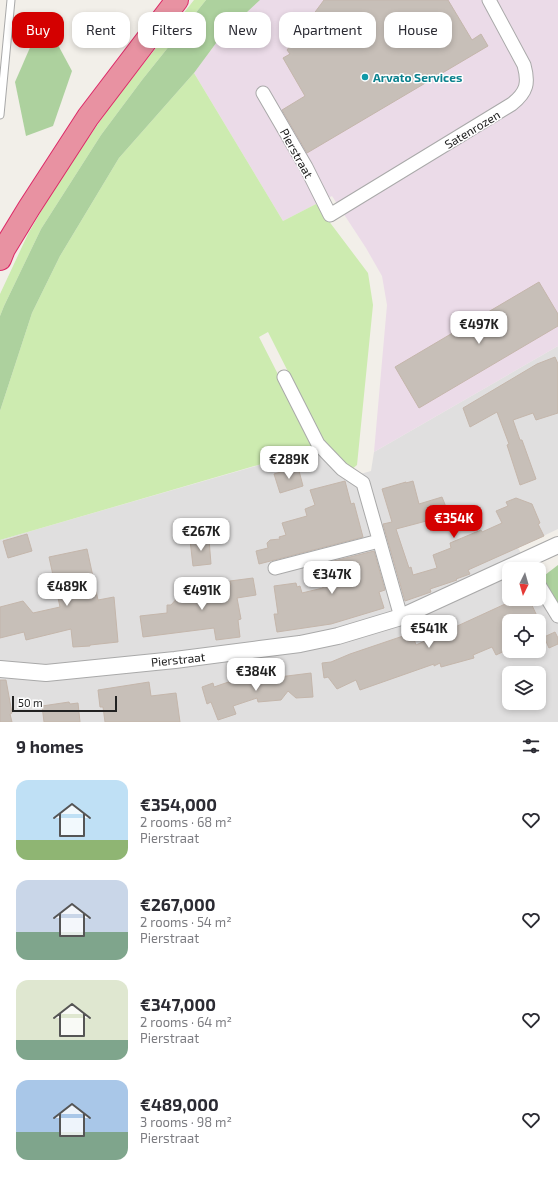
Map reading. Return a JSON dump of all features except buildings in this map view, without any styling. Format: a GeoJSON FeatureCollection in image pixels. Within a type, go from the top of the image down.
{"type":"FeatureCollection","features":[{"type":"Feature","properties":{"kind":"highway"},"geometry":{"type":"LineString","coordinates":[[0,258],[29,208],[88,117],[176,0]]}},
{"type":"Feature","properties":{"kind":"street","name":"Satenrozen"},"geometry":{"type":"LineString","coordinates":[[330,215],[512,104],[524,93],[526,73],[524,65],[489,0]]}},
{"type":"Feature","properties":{"kind":"street","name":"Pierstraat"},"geometry":{"type":"LineString","coordinates":[[263,93],[306,167],[330,215]]}},
{"type":"Feature","properties":{"kind":"street"},"geometry":{"type":"LineString","coordinates":[[284,377],[318,444],[342,469],[363,483],[401,617]]}},
{"type":"Feature","properties":{"kind":"street"},"geometry":{"type":"LineString","coordinates":[[275,568],[379,541]]}},
{"type":"Feature","properties":{"kind":"street","name":"Pierstraat"},"geometry":{"type":"LineString","coordinates":[[532,562],[558,545]]}},
{"type":"Feature","properties":{"kind":"street","name":"Pierstraat"},"geometry":{"type":"LineString","coordinates":[[0,669],[46,673],[175,660],[300,644],[338,636],[401,617],[502,575]]}},
{"type":"Feature","properties":{"kind":"street"},"geometry":{"type":"LineString","coordinates":[[546,596],[558,616]]}},
{"type":"Feature","properties":{"kind":"lane"},"geometry":{"type":"LineString","coordinates":[[0,115],[11,0]]}},
{"type":"Feature","properties":{"kind":"shaded area"},"geometry":{"type":"Polygon","coordinates":[[[260,0],[558,0],[558,346],[374,452],[387,305],[382,276],[366,248],[332,196],[283,221],[194,73],[214,46],[214,48],[271,48],[271,12],[247,12],[260,0]]]}},
{"type":"Feature","properties":{"kind":"shaded area"},"geometry":{"type":"Polygon","coordinates":[[[558,346],[558,529],[518,548],[526,562],[502,562],[502,606],[546,606],[546,596],[558,616],[558,722],[0,722],[0,540],[266,463],[267,468],[315,447],[346,478],[371,471],[374,452],[558,346]]]}},
{"type":"Feature","properties":{"kind":"green space"},"geometry":{"type":"Polygon","coordinates":[[[194,0],[206,0],[196,12],[184,12],[194,0]]]}},
{"type":"Feature","properties":{"kind":"green space"},"geometry":{"type":"Polygon","coordinates":[[[206,0],[260,0],[247,12],[214,12],[214,46],[194,73],[119,158],[60,256],[32,313],[0,411],[0,316],[41,229],[101,135],[168,48],[206,48],[206,12],[196,12],[206,0]]]}},
{"type":"Feature","properties":{"kind":"green space"},"geometry":{"type":"Polygon","coordinates":[[[30,48],[60,48],[72,71],[53,126],[26,136],[15,82],[30,48]]]}},
{"type":"Feature","properties":{"kind":"green space"},"geometry":{"type":"Polygon","coordinates":[[[156,48],[168,48],[101,135],[41,229],[0,316],[0,294],[28,234],[58,182],[114,101],[156,48]]]}},
{"type":"Feature","properties":{"kind":"green space"},"geometry":{"type":"Polygon","coordinates":[[[194,73],[283,221],[316,204],[368,273],[373,305],[357,465],[351,470],[326,447],[268,332],[259,337],[315,447],[266,468],[265,463],[0,540],[0,411],[32,313],[60,256],[119,158],[194,73]]]}},
{"type":"Feature","properties":{"kind":"green space"},"geometry":{"type":"Polygon","coordinates":[[[558,565],[558,605],[546,586],[546,574],[558,565]]]}},
{"type":"Feature","properties":{"kind":"place","name":"Arvato Services"},"geometry":{"type":"Point","coordinates":[365,77]}}]}
